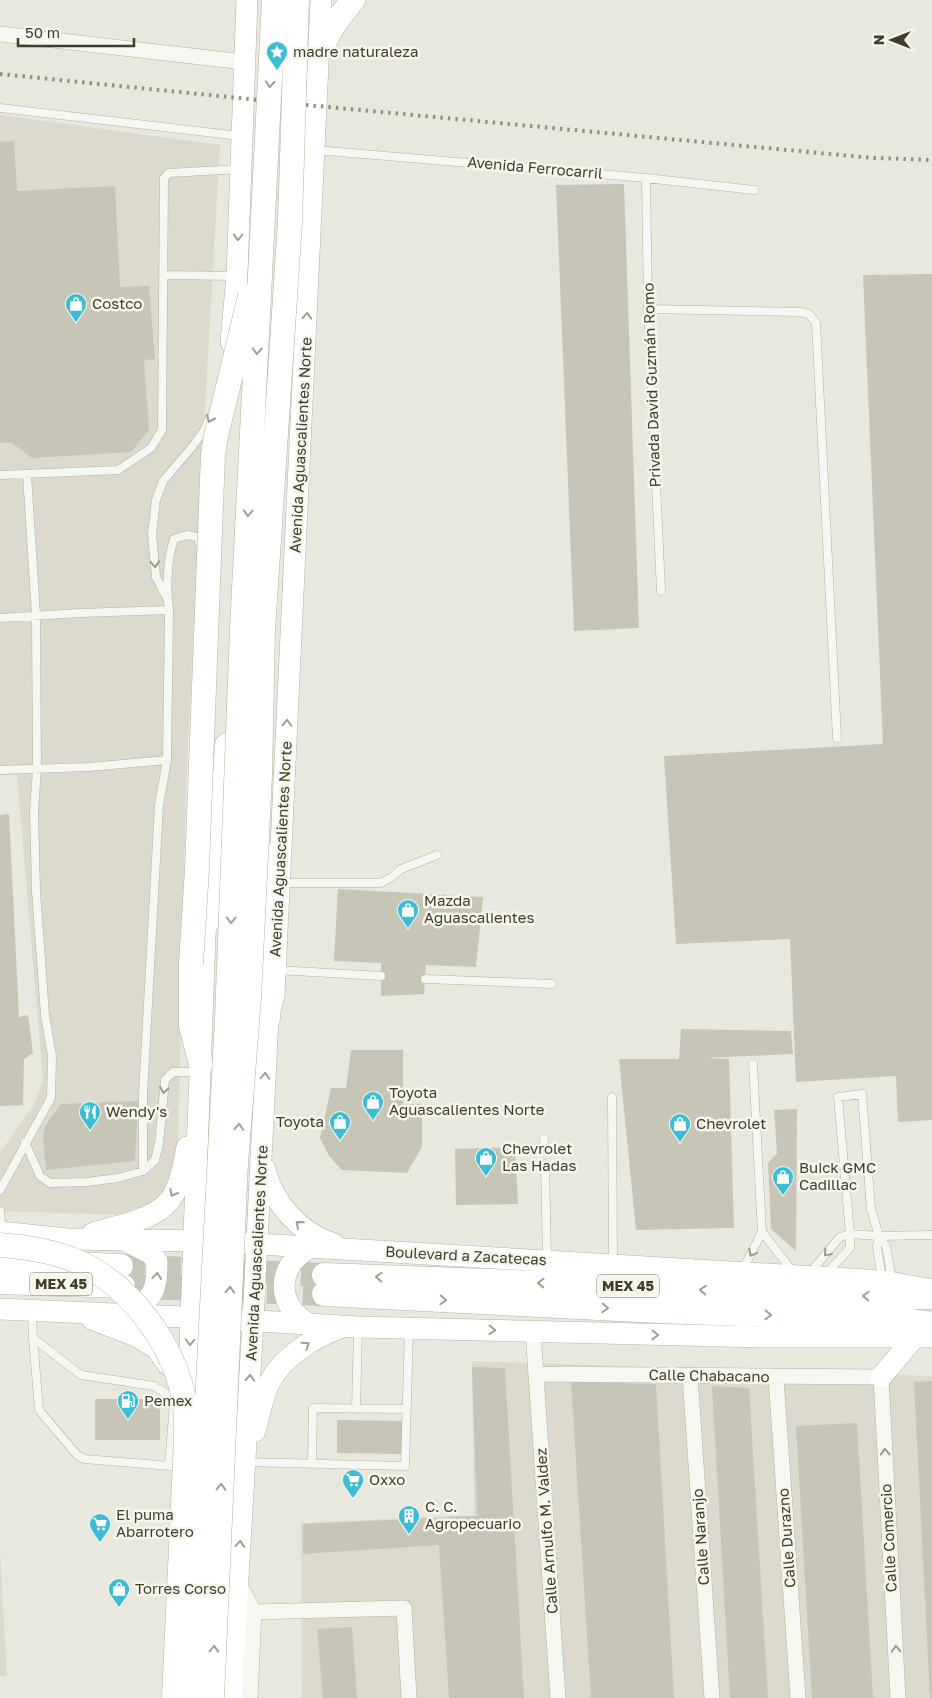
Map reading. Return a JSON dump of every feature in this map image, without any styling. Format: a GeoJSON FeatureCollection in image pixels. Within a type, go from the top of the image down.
{"type":"FeatureCollection","features":[{"type":"Feature","properties":{"kind":"main road"},"geometry":{"type":"LineString","coordinates":[[175,1698],[183,1523],[177,1467],[188,1410],[211,795],[218,514],[237,276],[247,0]]}},
{"type":"Feature","properties":{"kind":"main road","name":"Avenida Aguascalientes Norte"},"geometry":{"type":"LineString","coordinates":[[212,1698],[236,1163],[249,998],[260,774],[252,630],[262,251],[274,0]]}},
{"type":"Feature","properties":{"kind":"main road","name":"Avenida Aguascalientes Norte"},"geometry":{"type":"LineString","coordinates":[[194,1698],[227,1018],[252,630],[290,222],[297,0]]}},
{"type":"Feature","properties":{"kind":"main road","name":"Avenida Aguascalientes Norte"},"geometry":{"type":"LineString","coordinates":[[231,1698],[268,1018],[274,995],[322,0]]}},
{"type":"Feature","properties":{"kind":"main road"},"geometry":{"type":"LineString","coordinates":[[319,52],[335,22],[353,0]]}},
{"type":"Feature","properties":{"kind":"main road"},"geometry":{"type":"LineString","coordinates":[[240,199],[249,184],[260,178],[276,178],[295,188],[305,202],[312,229]]}},
{"type":"Feature","properties":{"kind":"main road"},"geometry":{"type":"LineString","coordinates":[[200,1068],[191,1026],[191,964],[198,850],[213,454],[240,334],[262,251]]}},
{"type":"Feature","properties":{"kind":"main road"},"geometry":{"type":"LineString","coordinates":[[205,926],[216,903],[230,684],[252,630]]}},
{"type":"Feature","properties":{"kind":"main road"},"geometry":{"type":"LineString","coordinates":[[252,630],[273,663],[263,993],[268,1018]]}},
{"type":"Feature","properties":{"kind":"main road"},"geometry":{"type":"LineString","coordinates":[[67,1239],[156,1213],[174,1194],[177,1188],[182,1174],[190,1128],[198,1114]]}},
{"type":"Feature","properties":{"kind":"main road"},"geometry":{"type":"LineString","coordinates":[[262,1150],[266,1173],[277,1199],[295,1221],[318,1238],[344,1248],[358,1250]]}},
{"type":"Feature","properties":{"kind":"main road"},"geometry":{"type":"LineString","coordinates":[[196,1180],[196,1187],[202,1201],[213,1211],[228,1214],[248,1208],[257,1196],[260,1182]]}},
{"type":"Feature","properties":{"kind":"main road"},"geometry":{"type":"LineString","coordinates":[[1,1236],[78,1262],[119,1288],[154,1330],[168,1352],[177,1375],[185,1406],[186,1440],[175,1698]]}},
{"type":"Feature","properties":{"kind":"main road","name":"Boulevard a Zacatecas"},"geometry":{"type":"LineString","coordinates":[[1,1236],[67,1239],[194,1240],[887,1282],[932,1290]]}},
{"type":"Feature","properties":{"kind":"main road"},"geometry":{"type":"LineString","coordinates":[[124,1240],[150,1253],[158,1261],[158,1276],[155,1290],[149,1300],[130,1314]]}},
{"type":"Feature","properties":{"kind":"main road"},"geometry":{"type":"LineString","coordinates":[[309,1324],[300,1320],[293,1313],[284,1295],[284,1285],[285,1275],[295,1258],[311,1247]]}},
{"type":"Feature","properties":{"kind":"main road","name":"MEX 45"},"geometry":{"type":"LineString","coordinates":[[0,1261],[122,1276],[0,1282]]}},
{"type":"Feature","properties":{"kind":"main road","name":"Boulevard a Zacatecas"},"geometry":{"type":"LineString","coordinates":[[926,1333],[905,1320],[658,1311],[324,1284],[651,1286],[758,1293],[932,1297]]}},
{"type":"Feature","properties":{"kind":"main road","name":"MEX 45"},"geometry":{"type":"LineString","coordinates":[[0,1309],[353,1326],[533,1332],[804,1338],[926,1333]]}},
{"type":"Feature","properties":{"kind":"main road"},"geometry":{"type":"LineString","coordinates":[[75,1313],[138,1336],[156,1348],[178,1384],[188,1410]]}},
{"type":"Feature","properties":{"kind":"main road"},"geometry":{"type":"LineString","coordinates":[[245,1462],[268,1385],[278,1372],[295,1354],[316,1339],[353,1326]]}},
{"type":"Feature","properties":{"kind":"main road"},"geometry":{"type":"LineString","coordinates":[[881,1377],[926,1333]]}},
{"type":"Feature","properties":{"kind":"street"},"geometry":{"type":"LineString","coordinates":[[0,34],[244,62]]}},
{"type":"Feature","properties":{"kind":"street","name":"Calle Arnulfo M. Valdez"},"geometry":{"type":"LineString","coordinates":[[533,1332],[558,1698]]}},
{"type":"Feature","properties":{"kind":"street","name":"Calle Chabacano"},"geometry":{"type":"LineString","coordinates":[[536,1369],[690,1376],[881,1377]]}},
{"type":"Feature","properties":{"kind":"street","name":"Calle Naranjo"},"geometry":{"type":"LineString","coordinates":[[690,1376],[712,1698]]}},
{"type":"Feature","properties":{"kind":"street","name":"Calle Durazno"},"geometry":{"type":"LineString","coordinates":[[776,1377],[798,1698]]}},
{"type":"Feature","properties":{"kind":"street","name":"Calle Comercio"},"geometry":{"type":"LineString","coordinates":[[881,1377],[898,1698]]}},
{"type":"Feature","properties":{"kind":"street"},"geometry":{"type":"LineString","coordinates":[[164,1698],[170,1571],[183,1523]]}},
{"type":"Feature","properties":{"kind":"street"},"geometry":{"type":"LineString","coordinates":[[237,1584],[252,1612],[248,1698]]}},
{"type":"Feature","properties":{"kind":"street"},"geometry":{"type":"LineString","coordinates":[[252,1612],[404,1608],[409,1698]]}},
{"type":"Feature","properties":{"kind":"lane"},"geometry":{"type":"LineString","coordinates":[[0,108],[242,136]]}},
{"type":"Feature","properties":{"kind":"lane","name":"Avenida Ferrocarril"},"geometry":{"type":"LineString","coordinates":[[315,150],[646,178],[754,190]]}},
{"type":"Feature","properties":{"kind":"lane"},"geometry":{"type":"LineString","coordinates":[[0,475],[118,470],[151,448],[162,430],[164,178],[169,174],[241,169]]}},
{"type":"Feature","properties":{"kind":"lane","name":"Privada David Guzmán Romo"},"geometry":{"type":"LineString","coordinates":[[646,178],[648,309],[661,591]]}},
{"type":"Feature","properties":{"kind":"lane"},"geometry":{"type":"LineString","coordinates":[[164,275],[237,276]]}},
{"type":"Feature","properties":{"kind":"lane"},"geometry":{"type":"LineString","coordinates":[[648,309],[800,312],[809,314],[816,323],[837,738]]}},
{"type":"Feature","properties":{"kind":"lane"},"geometry":{"type":"LineString","coordinates":[[168,599],[156,576],[152,534],[156,500],[163,481],[205,430],[228,374]]}},
{"type":"Feature","properties":{"kind":"lane"},"geometry":{"type":"LineString","coordinates":[[0,1190],[51,1098],[52,1056],[45,1015],[36,891],[34,810],[37,770],[36,615],[27,474]]}},
{"type":"Feature","properties":{"kind":"lane"},"geometry":{"type":"LineString","coordinates":[[143,1171],[144,1094],[159,805],[167,760],[168,599],[170,552],[174,539],[188,535],[196,537],[217,579]]}},
{"type":"Feature","properties":{"kind":"lane"},"geometry":{"type":"LineString","coordinates":[[0,618],[169,610]]}},
{"type":"Feature","properties":{"kind":"lane"},"geometry":{"type":"LineString","coordinates":[[0,770],[89,767],[167,760]]}},
{"type":"Feature","properties":{"kind":"lane"},"geometry":{"type":"LineString","coordinates":[[279,883],[381,883],[401,869],[437,855]]}},
{"type":"Feature","properties":{"kind":"lane"},"geometry":{"type":"LineString","coordinates":[[275,969],[381,976]]}},
{"type":"Feature","properties":{"kind":"lane"},"geometry":{"type":"LineString","coordinates":[[425,979],[552,984]]}},
{"type":"Feature","properties":{"kind":"lane"},"geometry":{"type":"LineString","coordinates":[[741,1273],[762,1232],[753,1064]]}},
{"type":"Feature","properties":{"kind":"lane"},"geometry":{"type":"LineString","coordinates":[[26,1142],[40,1176],[50,1183],[86,1182],[118,1178],[143,1171],[155,1160],[159,1144],[165,1080],[173,1072],[200,1068]]}},
{"type":"Feature","properties":{"kind":"lane"},"geometry":{"type":"LineString","coordinates":[[808,1277],[850,1248],[838,1097],[862,1094],[871,1209],[879,1236],[877,1247],[887,1282]]}},
{"type":"Feature","properties":{"kind":"lane"},"geometry":{"type":"LineString","coordinates":[[612,1097],[613,1265]]}},
{"type":"Feature","properties":{"kind":"lane"},"geometry":{"type":"LineString","coordinates":[[544,1139],[544,1150]]}},
{"type":"Feature","properties":{"kind":"lane"},"geometry":{"type":"LineString","coordinates":[[545,1164],[547,1261]]}},
{"type":"Feature","properties":{"kind":"lane"},"geometry":{"type":"LineString","coordinates":[[0,1211],[1,1236]]}},
{"type":"Feature","properties":{"kind":"lane"},"geometry":{"type":"LineString","coordinates":[[762,1232],[808,1277]]}},
{"type":"Feature","properties":{"kind":"lane"},"geometry":{"type":"LineString","coordinates":[[808,1277],[840,1237],[850,1234],[879,1236],[932,1235]]}},
{"type":"Feature","properties":{"kind":"lane"},"geometry":{"type":"LineString","coordinates":[[32,1311],[33,1338],[39,1410],[77,1455],[84,1459],[177,1467],[174,1403],[169,1395],[154,1386],[81,1375],[33,1338]]}},
{"type":"Feature","properties":{"kind":"lane"},"geometry":{"type":"LineString","coordinates":[[353,1326],[356,1409]]}},
{"type":"Feature","properties":{"kind":"lane"},"geometry":{"type":"LineString","coordinates":[[245,1462],[405,1466],[409,1328]]}},
{"type":"Feature","properties":{"kind":"lane"},"geometry":{"type":"LineString","coordinates":[[312,1463],[313,1408],[406,1409]]}},
{"type":"Feature","properties":{"kind":"shaded area"},"geometry":{"type":"Polygon","coordinates":[[[0,115],[220,145],[186,785],[178,1153],[169,1188],[155,1203],[123,1215],[0,1211],[0,1152],[33,1107],[43,1080],[17,775],[0,775],[0,115]]]}},
{"type":"Feature","properties":{"kind":"shaded area"},"geometry":{"type":"Polygon","coordinates":[[[472,1361],[932,1376],[932,1698],[302,1698],[301,1523],[474,1515],[472,1361]]]}},
{"type":"Feature","properties":{"kind":"shaded area"},"geometry":{"type":"Polygon","coordinates":[[[0,1550],[7,1677],[0,1676],[0,1550]]]}},
{"type":"Feature","properties":{"kind":"building","name":"Costco"},"geometry":{"type":"Polygon","coordinates":[[[14,141],[17,191],[115,186],[120,287],[149,286],[155,359],[144,360],[149,430],[131,452],[32,458],[11,442],[0,443],[0,142],[14,141]]]}},
{"type":"Feature","properties":{"kind":"building"},"geometry":{"type":"Polygon","coordinates":[[[624,184],[639,628],[574,631],[556,185],[624,184]]]}},
{"type":"Feature","properties":{"kind":"building"},"geometry":{"type":"Polygon","coordinates":[[[932,274],[932,1120],[898,1122],[896,1076],[796,1082],[790,939],[676,944],[664,756],[883,744],[863,275],[932,274]]]}},
{"type":"Feature","properties":{"kind":"building"},"geometry":{"type":"Polygon","coordinates":[[[9,814],[19,1017],[28,1015],[33,1053],[24,1059],[23,1105],[0,1106],[0,815],[9,814]]]}},
{"type":"Feature","properties":{"kind":"building","name":"Mazda Aguascalientes"},"geometry":{"type":"Polygon","coordinates":[[[338,889],[483,897],[476,967],[426,965],[424,994],[381,996],[381,963],[334,961],[338,889]]]}},
{"type":"Feature","properties":{"kind":"building","name":"Chevrolet"},"geometry":{"type":"Polygon","coordinates":[[[681,1029],[791,1031],[793,1054],[705,1058],[729,1059],[734,1228],[636,1230],[619,1059],[679,1059],[681,1029]]]}},
{"type":"Feature","properties":{"kind":"building","name":"Toyota Aguascalientes Norte"},"geometry":{"type":"Polygon","coordinates":[[[351,1050],[403,1050],[403,1104],[422,1104],[422,1147],[407,1173],[342,1170],[329,1156],[320,1138],[331,1088],[346,1088],[351,1050]]]}},
{"type":"Feature","properties":{"kind":"building","name":"Wendy's"},"geometry":{"type":"Polygon","coordinates":[[[138,1101],[135,1161],[46,1170],[43,1137],[45,1126],[61,1104],[138,1101]]]}},
{"type":"Feature","properties":{"kind":"building","name":"Buick GMC Cadillac"},"geometry":{"type":"Polygon","coordinates":[[[797,1109],[796,1251],[771,1229],[768,1163],[777,1153],[774,1110],[797,1109]]]}},
{"type":"Feature","properties":{"kind":"building","name":"Chevrolet Las Hadas"},"geometry":{"type":"Polygon","coordinates":[[[515,1147],[518,1204],[456,1205],[455,1149],[515,1147]]]}},
{"type":"Feature","properties":{"kind":"building","name":"C. C. Agropecuario"},"geometry":{"type":"Polygon","coordinates":[[[472,1367],[505,1368],[524,1698],[449,1698],[439,1545],[303,1554],[303,1524],[477,1516],[472,1367]]]}},
{"type":"Feature","properties":{"kind":"building"},"geometry":{"type":"Polygon","coordinates":[[[932,1381],[932,1698],[930,1698],[914,1382],[932,1381]]]}},
{"type":"Feature","properties":{"kind":"building"},"geometry":{"type":"Polygon","coordinates":[[[571,1382],[656,1384],[674,1698],[591,1698],[571,1382]]]}},
{"type":"Feature","properties":{"kind":"building"},"geometry":{"type":"Polygon","coordinates":[[[712,1386],[749,1388],[768,1698],[730,1698],[712,1386]]]}},
{"type":"Feature","properties":{"kind":"building","name":"Pemex"},"geometry":{"type":"Polygon","coordinates":[[[95,1399],[160,1399],[160,1440],[95,1440],[95,1399]]]}},
{"type":"Feature","properties":{"kind":"building","name":"Oxxo"},"geometry":{"type":"Polygon","coordinates":[[[337,1420],[403,1421],[403,1454],[337,1453],[337,1420]]]}},
{"type":"Feature","properties":{"kind":"building"},"geometry":{"type":"Polygon","coordinates":[[[857,1423],[873,1698],[812,1698],[796,1426],[857,1423]]]}},
{"type":"Feature","properties":{"kind":"building"},"geometry":{"type":"Polygon","coordinates":[[[352,1627],[357,1698],[323,1698],[317,1629],[352,1627]]]}},
{"type":"Feature","properties":{"kind":"tunnel"},"geometry":{"type":"LineString","coordinates":[[121,1266],[324,1275]]}},
{"type":"Feature","properties":{"kind":"tunnel"},"geometry":{"type":"LineString","coordinates":[[123,1286],[324,1294]]}},
{"type":"Feature","properties":{"kind":"railway"},"geometry":{"type":"LineString","coordinates":[[0,74],[873,158],[932,160]]}},
{"type":"Feature","properties":{"kind":"place","name":"madre naturaleza"},"geometry":{"type":"Point","coordinates":[277,71]}},
{"type":"Feature","properties":{"kind":"place","name":"Costco"},"geometry":{"type":"Point","coordinates":[76,323]}},
{"type":"Feature","properties":{"kind":"place","name":"Mazda Aguascalientes"},"geometry":{"type":"Point","coordinates":[408,929]}},
{"type":"Feature","properties":{"kind":"place","name":"Toyota Aguascalientes Norte"},"geometry":{"type":"Point","coordinates":[373,1121]}},
{"type":"Feature","properties":{"kind":"place","name":"Wendy's"},"geometry":{"type":"Point","coordinates":[90,1131]}},
{"type":"Feature","properties":{"kind":"place","name":"Toyota"},"geometry":{"type":"Point","coordinates":[340,1141]}},
{"type":"Feature","properties":{"kind":"place","name":"Chevrolet"},"geometry":{"type":"Point","coordinates":[680,1143]}},
{"type":"Feature","properties":{"kind":"place","name":"Chevrolet Las Hadas"},"geometry":{"type":"Point","coordinates":[486,1177]}},
{"type":"Feature","properties":{"kind":"place","name":"Buick GMC Cadillac"},"geometry":{"type":"Point","coordinates":[783,1196]}},
{"type":"Feature","properties":{"kind":"place","name":"Pemex"},"geometry":{"type":"Point","coordinates":[128,1420]}},
{"type":"Feature","properties":{"kind":"place","name":"Oxxo"},"geometry":{"type":"Point","coordinates":[353,1499]}},
{"type":"Feature","properties":{"kind":"place","name":"C. C. Agropecuario"},"geometry":{"type":"Point","coordinates":[409,1535]}},
{"type":"Feature","properties":{"kind":"place","name":"El puma Abarrotero"},"geometry":{"type":"Point","coordinates":[100,1543]}},
{"type":"Feature","properties":{"kind":"place","name":"Torres Corso"},"geometry":{"type":"Point","coordinates":[119,1608]}}]}
